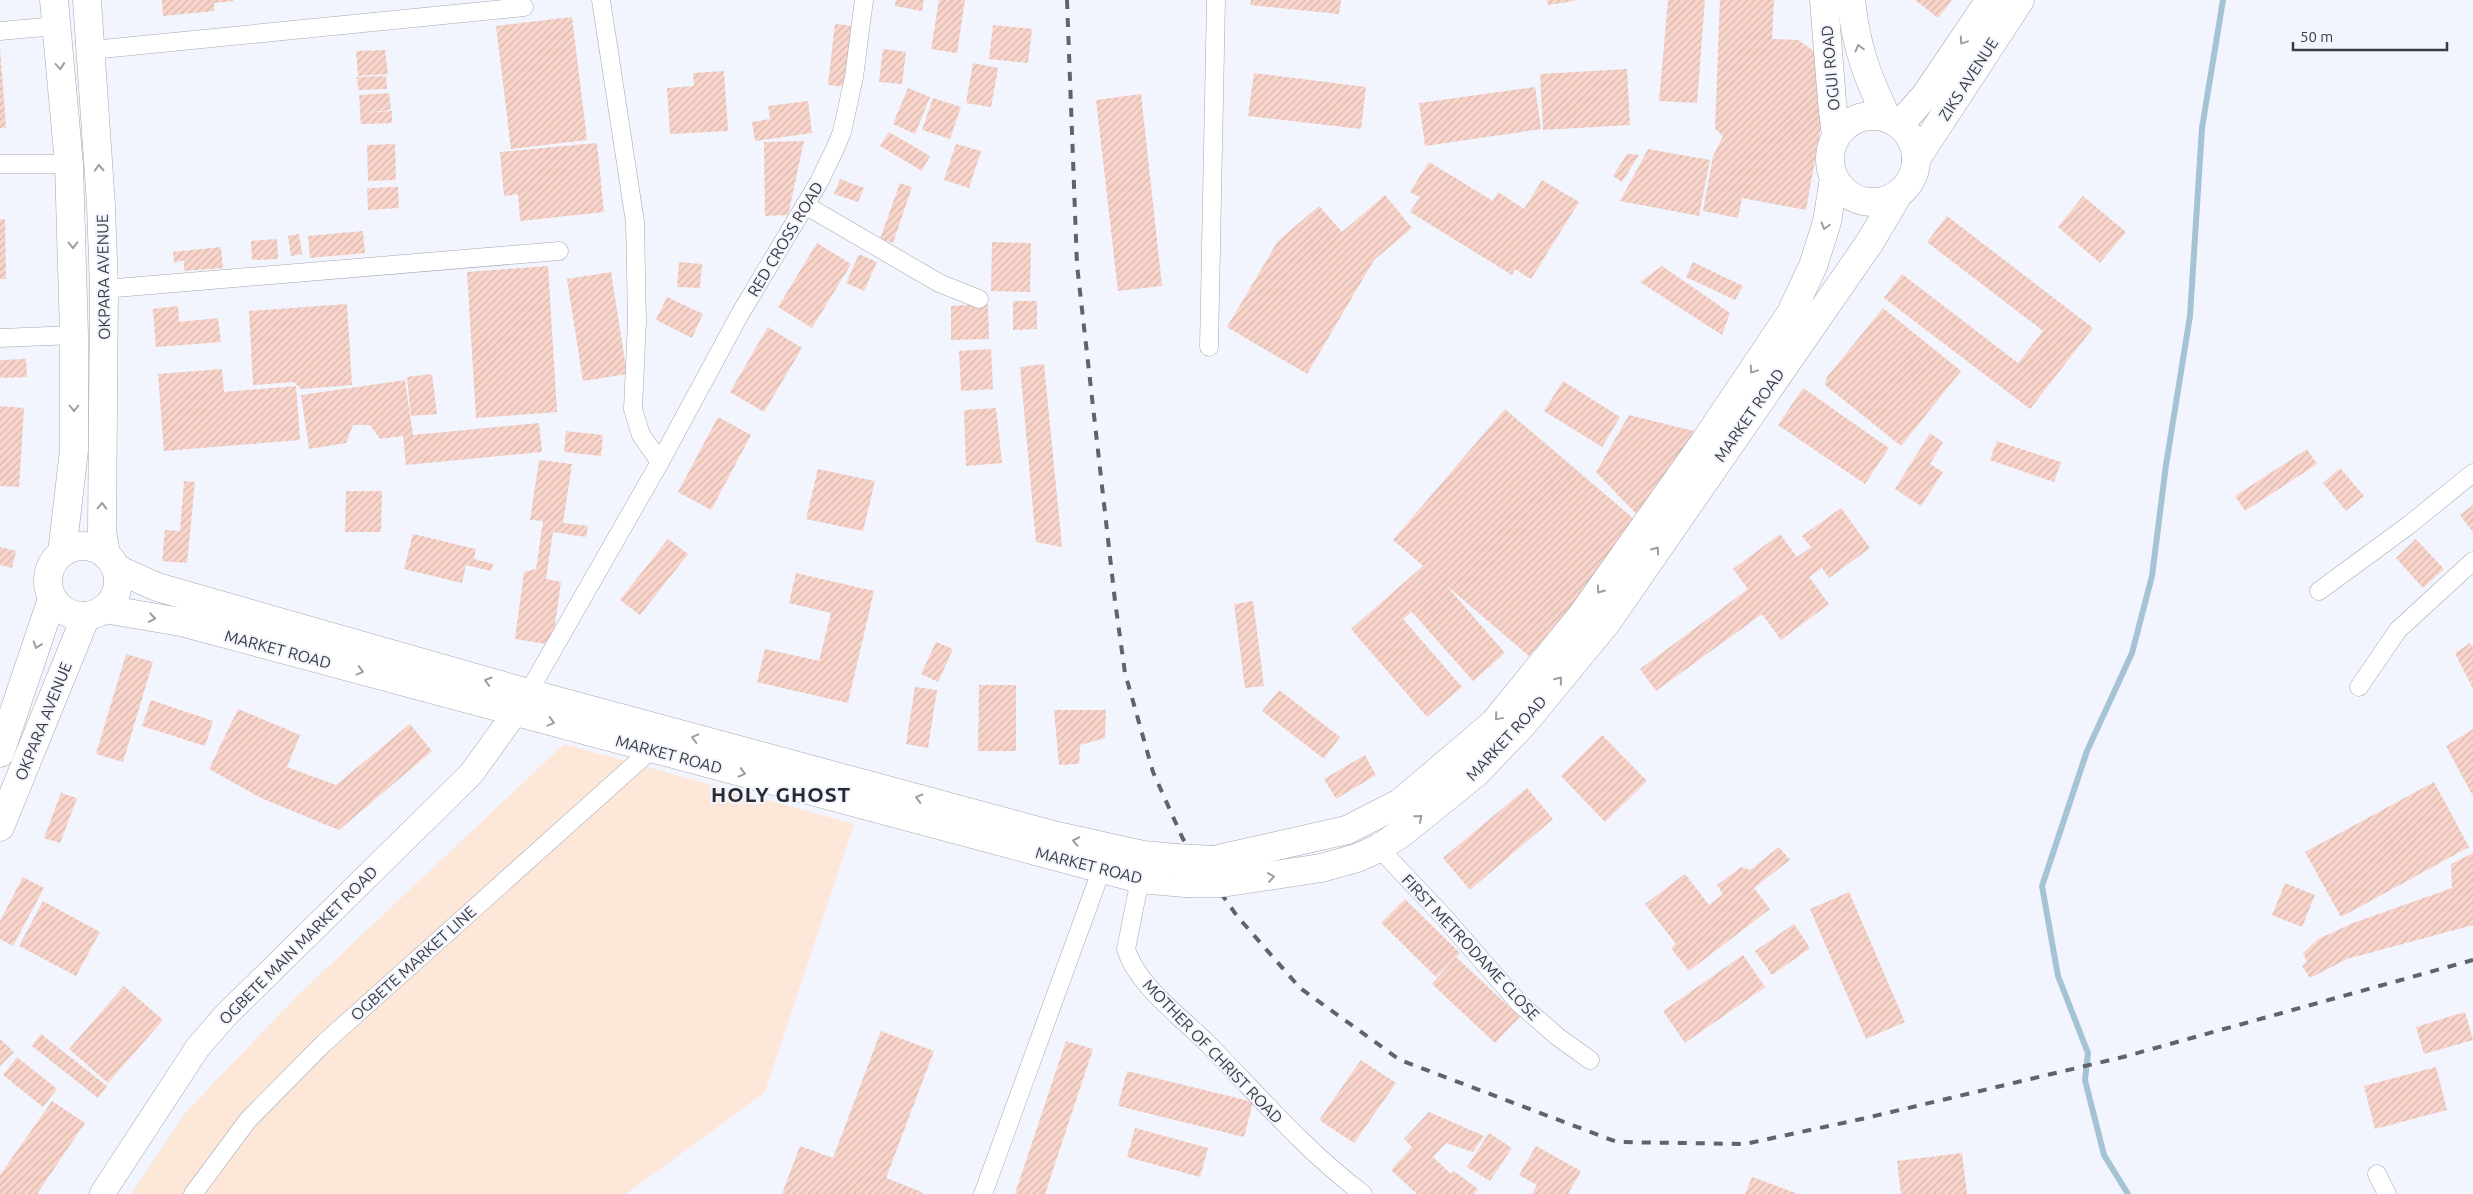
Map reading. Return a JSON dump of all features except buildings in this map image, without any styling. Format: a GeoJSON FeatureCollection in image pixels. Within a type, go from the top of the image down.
{"type":"FeatureCollection","features":[{"type":"Feature","properties":{"kind":"main road","name":"OKPARA AVENUE"},"geometry":{"type":"LineString","coordinates":[[88,0],[101,205],[104,289],[102,531],[111,561]]}},
{"type":"Feature","properties":{"kind":"main road","name":"OGUI ROAD"},"geometry":{"type":"LineString","coordinates":[[1824,0],[1836,136]]}},
{"type":"Feature","properties":{"kind":"main road","name":"OGUI ROAD"},"geometry":{"type":"LineString","coordinates":[[1851,0],[1854,30],[1866,73],[1893,121]]}},
{"type":"Feature","properties":{"kind":"main road","name":"ZIKS AVENUE"},"geometry":{"type":"LineString","coordinates":[[1893,121],[1925,96],[1990,0]]}},
{"type":"Feature","properties":{"kind":"main road","name":"ZIKS AVENUE"},"geometry":{"type":"LineString","coordinates":[[1916,159],[2020,0]]}},
{"type":"Feature","properties":{"kind":"main road","name":"OKPARA AVENUE"},"geometry":{"type":"LineString","coordinates":[[55,13],[69,164],[74,335],[74,450],[62,553]]}},
{"type":"Feature","properties":{"kind":"main road"},"geometry":{"type":"LineString","coordinates":[[1873,116],[1893,121],[1908,134],[1914,146],[1916,159],[1914,172],[1908,183],[1899,193],[1888,199],[1876,202],[1863,201],[1851,196],[1841,189],[1834,178],[1830,157],[1836,136],[1846,125],[1859,118],[1873,116]]}},
{"type":"Feature","properties":{"kind":"main road","name":"MARKET ROAD"},"geometry":{"type":"LineString","coordinates":[[1218,872],[1347,830],[1400,803],[1494,723],[1582,615],[1697,452],[1791,312],[1813,266],[1827,222],[1834,178]]}},
{"type":"Feature","properties":{"kind":"main road","name":"MARKET ROAD"},"geometry":{"type":"LineString","coordinates":[[95,613],[181,622],[522,703],[1057,836],[1105,858],[1140,879],[1180,871],[1218,872],[1321,868],[1357,858],[1378,848],[1403,832],[1476,773],[1523,724],[1607,622],[1870,242],[1899,193]]}},
{"type":"Feature","properties":{"kind":"main road"},"geometry":{"type":"LineString","coordinates":[[71,205],[101,205]]}},
{"type":"Feature","properties":{"kind":"main road"},"geometry":{"type":"LineString","coordinates":[[84,545],[96,548],[111,561],[117,591],[112,601],[95,613],[67,612],[52,599],[49,591],[48,574],[51,566],[62,553],[72,547],[84,545]]}},
{"type":"Feature","properties":{"kind":"main road","name":"MARKET ROAD"},"geometry":{"type":"LineString","coordinates":[[111,561],[157,587],[522,703],[652,749],[1105,858],[1143,855],[1180,871]]}},
{"type":"Feature","properties":{"kind":"main road","name":"OKPARA AVENUE"},"geometry":{"type":"LineString","coordinates":[[0,753],[52,599]]}},
{"type":"Feature","properties":{"kind":"main road","name":"OKPARA AVENUE"},"geometry":{"type":"LineString","coordinates":[[0,827],[95,613]]}},
{"type":"Feature","properties":{"kind":"street"},"geometry":{"type":"LineString","coordinates":[[601,0],[636,222],[637,321],[633,410],[641,436],[660,462]]}},
{"type":"Feature","properties":{"kind":"street","name":"RED CROSS ROAD"},"geometry":{"type":"LineString","coordinates":[[522,703],[660,462],[740,314],[819,182],[842,132],[854,77],[864,0]]}},
{"type":"Feature","properties":{"kind":"street"},"geometry":{"type":"LineString","coordinates":[[1209,347],[1216,0]]}},
{"type":"Feature","properties":{"kind":"street"},"geometry":{"type":"LineString","coordinates":[[92,50],[524,7]]}},
{"type":"Feature","properties":{"kind":"street"},"geometry":{"type":"LineString","coordinates":[[0,31],[55,13]]}},
{"type":"Feature","properties":{"kind":"street"},"geometry":{"type":"LineString","coordinates":[[0,164],[69,164]]}},
{"type":"Feature","properties":{"kind":"street"},"geometry":{"type":"LineString","coordinates":[[805,205],[939,283],[979,299]]}},
{"type":"Feature","properties":{"kind":"street"},"geometry":{"type":"LineString","coordinates":[[104,289],[558,251]]}},
{"type":"Feature","properties":{"kind":"street"},"geometry":{"type":"LineString","coordinates":[[0,338],[74,335]]}},
{"type":"Feature","properties":{"kind":"street"},"geometry":{"type":"LineString","coordinates":[[2319,591],[2409,525],[2473,473]]}},
{"type":"Feature","properties":{"kind":"street"},"geometry":{"type":"LineString","coordinates":[[2359,687],[2398,630],[2473,561]]}},
{"type":"Feature","properties":{"kind":"street","name":"OGBETE MAIN MARKET ROAD"},"geometry":{"type":"LineString","coordinates":[[102,1194],[198,1047],[226,1016],[471,774],[522,703]]}},
{"type":"Feature","properties":{"kind":"street","name":"OGBETE MARKET LINE"},"geometry":{"type":"LineString","coordinates":[[193,1194],[248,1120],[323,1044],[652,749]]}},
{"type":"Feature","properties":{"kind":"street","name":"FIRST METRODAME CLOSE"},"geometry":{"type":"LineString","coordinates":[[1378,848],[1444,917],[1520,1004],[1558,1037],[1590,1060]]}},
{"type":"Feature","properties":{"kind":"street"},"geometry":{"type":"LineString","coordinates":[[984,1194],[1105,858]]}},
{"type":"Feature","properties":{"kind":"street","name":"MOTHER OF CHRIST ROAD"},"geometry":{"type":"LineString","coordinates":[[1140,879],[1126,949],[1129,960],[1144,982],[1210,1046],[1309,1150],[1363,1194]]}},
{"type":"Feature","properties":{"kind":"street"},"geometry":{"type":"LineString","coordinates":[[2377,1174],[2387,1194]]}},
{"type":"Feature","properties":{"kind":"shaded area"},"geometry":{"type":"Polygon","coordinates":[[[564,744],[854,824],[765,1092],[626,1194],[131,1194],[185,1113],[298,995],[564,744]]]}},
{"type":"Feature","properties":{"kind":"waterway"},"geometry":{"type":"LineString","coordinates":[[2128,1194],[2104,1155],[2085,1080],[2088,1053],[2058,976],[2042,886],[2087,751],[2132,653],[2152,576],[2166,465],[2190,316],[2202,128],[2223,0]]}},
{"type":"Feature","properties":{"kind":"railway"},"geometry":{"type":"LineString","coordinates":[[1067,0],[1077,265],[1115,601],[1125,673],[1153,772],[1183,839],[1237,916],[1300,988],[1400,1060],[1617,1142],[1745,1144],[1866,1118],[2123,1057],[2473,960]]}},
{"type":"Feature","properties":{"kind":"district","name":"HOLY GHOST"},"geometry":{"type":"Point","coordinates":[781,794]}}]}
